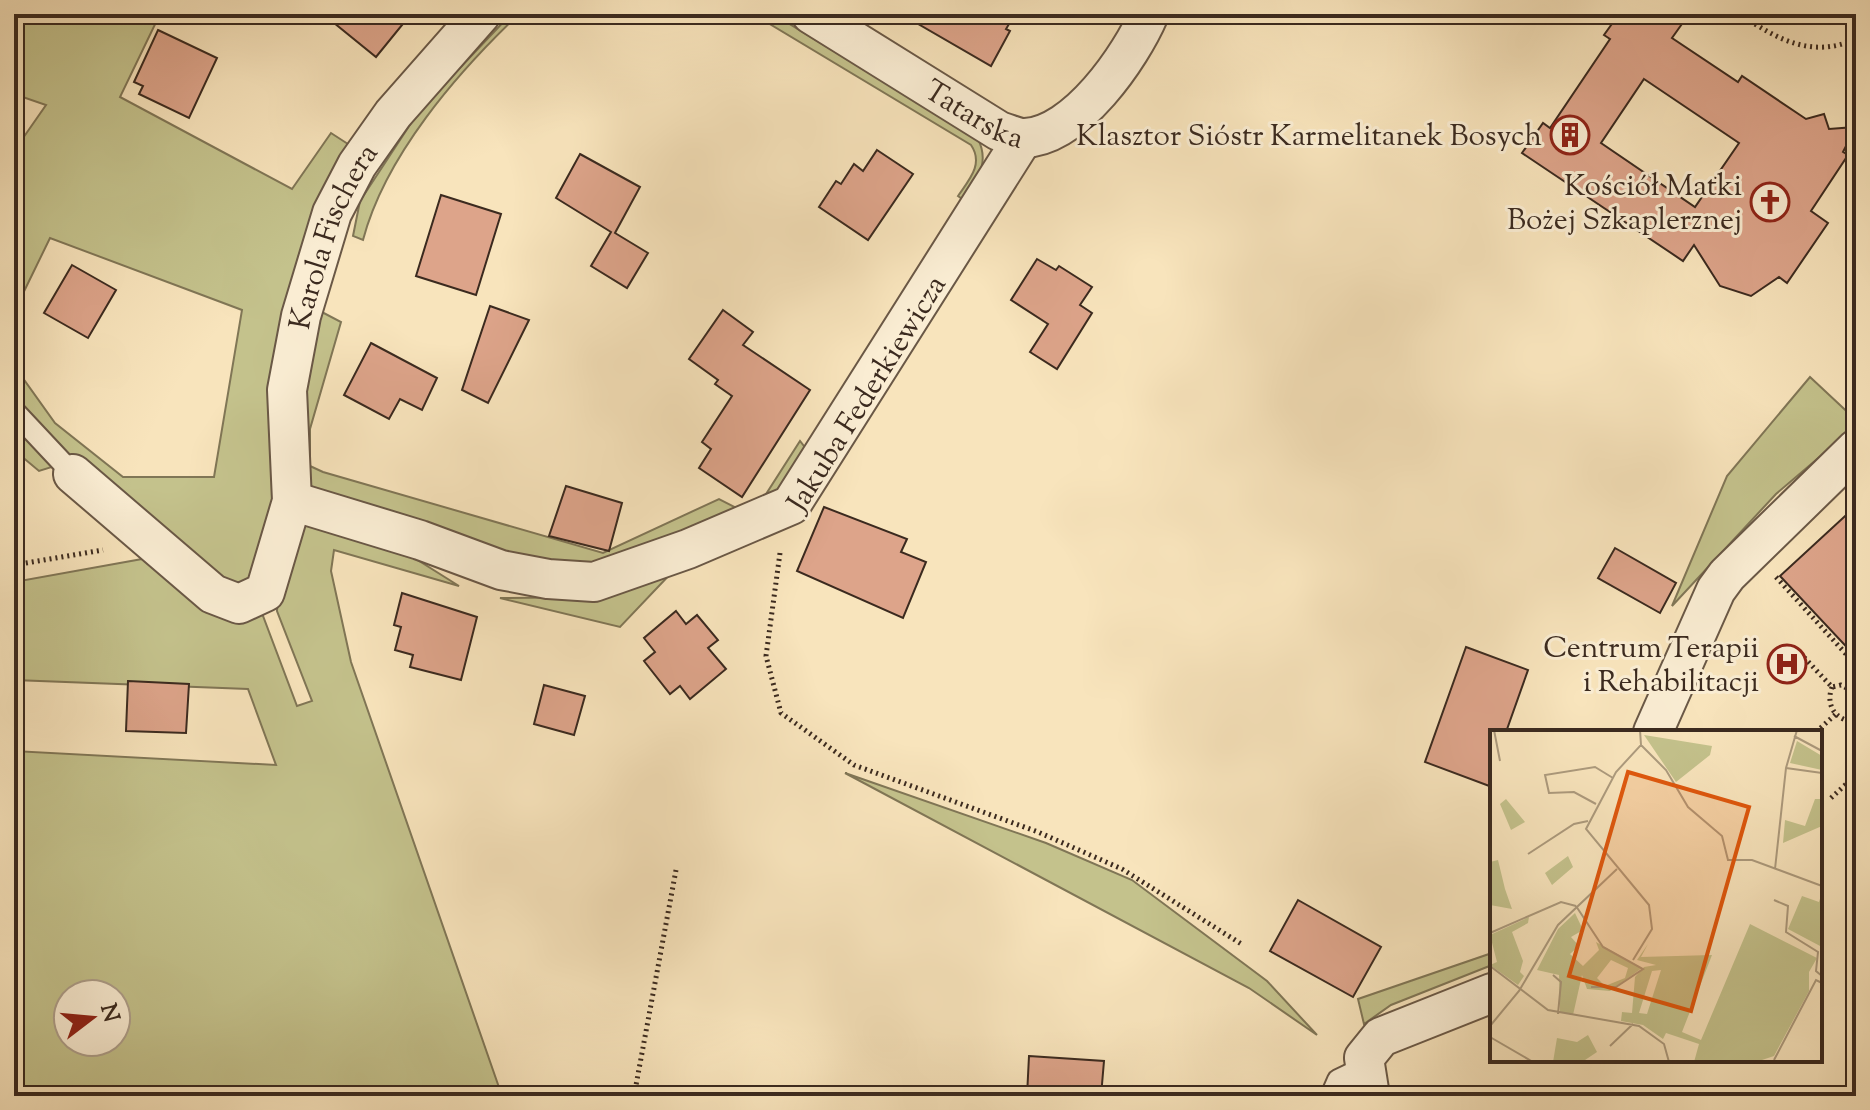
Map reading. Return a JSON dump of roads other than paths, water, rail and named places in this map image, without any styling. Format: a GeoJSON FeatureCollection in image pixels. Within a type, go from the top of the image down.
{"type":"FeatureCollection","features":[{"type":"Feature","properties":{"kind":"street","name":"Karola Fischera"},"geometry":{"type":"LineString","coordinates":[[73,474],[213,594],[239,604],[265,592],[292,501],[287,390],[301,316],[332,213],[357,165],[393,114],[481,14]]}},
{"type":"Feature","properties":{"kind":"street","name":"Tatarska"},"geometry":{"type":"LineString","coordinates":[[811,14],[999,131],[1023,138],[1052,128],[1079,110],[1111,80],[1138,39],[1149,14]]}},
{"type":"Feature","properties":{"kind":"street","name":"Jakuba Federkiewicza"},"geometry":{"type":"LineString","coordinates":[[292,501],[420,540],[501,570],[548,579],[594,582],[747,526],[791,505],[1023,138]]}},
{"type":"Feature","properties":{"kind":"street"},"geometry":{"type":"LineString","coordinates":[[1654,730],[1716,590],[1727,575],[1856,449]]}},
{"type":"Feature","properties":{"kind":"street"},"geometry":{"type":"LineString","coordinates":[[1367,1071],[1381,1037],[1490,994]]}},
{"type":"Feature","properties":{"kind":"lane","name":"Karola Fischera"},"geometry":{"type":"LineString","coordinates":[[14,411],[73,474]]}},
{"type":"Feature","properties":{"kind":"lane"},"geometry":{"type":"LineString","coordinates":[[1331,1096],[1338,1080],[1367,1071]]}},
{"type":"Feature","properties":{"kind":"place","name":"Klasztor Sióstr Karmelitanek Bosych"},"geometry":{"type":"Point","coordinates":[1570,135]}},
{"type":"Feature","properties":{"kind":"place","name":"Kościół Matki Bożej Szkaplerznej"},"geometry":{"type":"Point","coordinates":[1770,202]}},
{"type":"Feature","properties":{"kind":"place","name":"Centrum Terapii i Rehabilitacji"},"geometry":{"type":"Point","coordinates":[1787,664]}}]}
